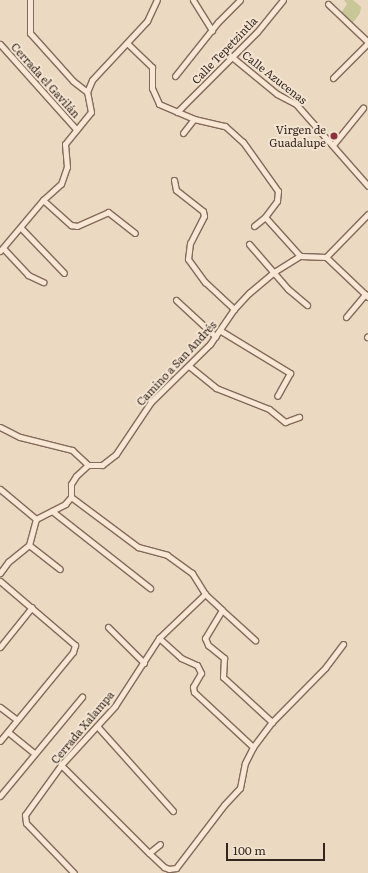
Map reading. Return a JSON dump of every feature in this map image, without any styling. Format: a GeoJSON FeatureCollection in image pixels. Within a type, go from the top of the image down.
{"type":"FeatureCollection","features":[{"type":"Feature","properties":{"kind":"street"},"geometry":{"type":"LineString","coordinates":[[30,0],[30,33],[73,81],[87,92],[91,112],[64,148],[67,167],[65,177],[2,249],[28,275],[43,282]]}},
{"type":"Feature","properties":{"kind":"street"},"geometry":{"type":"LineString","coordinates":[[87,92],[100,70],[147,21],[157,0]]}},
{"type":"Feature","properties":{"kind":"street"},"geometry":{"type":"LineString","coordinates":[[193,0],[212,30]]}},
{"type":"Feature","properties":{"kind":"street"},"geometry":{"type":"LineString","coordinates":[[175,76],[212,30],[240,0]]}},
{"type":"Feature","properties":{"kind":"street","name":"Calle Tepetzintla"},"geometry":{"type":"LineString","coordinates":[[177,112],[232,57],[283,0]]}},
{"type":"Feature","properties":{"kind":"street"},"geometry":{"type":"LineString","coordinates":[[328,4],[368,43],[333,78]]}},
{"type":"Feature","properties":{"kind":"street"},"geometry":{"type":"LineString","coordinates":[[127,43],[152,68],[152,88],[159,104],[194,119],[218,124],[232,131],[267,176],[278,197],[266,218],[254,226]]}},
{"type":"Feature","properties":{"kind":"street","name":"Cerrada el Gavilán"},"geometry":{"type":"LineString","coordinates":[[0,44],[77,130]]}},
{"type":"Feature","properties":{"kind":"street","name":"Calle Azucenas"},"geometry":{"type":"LineString","coordinates":[[232,57],[277,94],[296,104],[368,186]]}},
{"type":"Feature","properties":{"kind":"street"},"geometry":{"type":"LineString","coordinates":[[333,145],[363,108]]}},
{"type":"Feature","properties":{"kind":"street"},"geometry":{"type":"LineString","coordinates":[[183,133],[194,119]]}},
{"type":"Feature","properties":{"kind":"street"},"geometry":{"type":"LineString","coordinates":[[174,180],[176,190],[203,211],[204,216],[190,243],[188,259],[205,282],[234,309]]}},
{"type":"Feature","properties":{"kind":"street"},"geometry":{"type":"LineString","coordinates":[[44,200],[71,225],[77,226],[108,212],[135,233]]}},
{"type":"Feature","properties":{"kind":"street"},"geometry":{"type":"LineString","coordinates":[[326,257],[368,214]]}},
{"type":"Feature","properties":{"kind":"street"},"geometry":{"type":"LineString","coordinates":[[266,218],[300,256],[326,257],[366,295],[346,317]]}},
{"type":"Feature","properties":{"kind":"street"},"geometry":{"type":"LineString","coordinates":[[21,228],[64,273]]}},
{"type":"Feature","properties":{"kind":"street"},"geometry":{"type":"LineString","coordinates":[[249,244],[307,305]]}},
{"type":"Feature","properties":{"kind":"street","name":"Camino a San Andrés"},"geometry":{"type":"LineString","coordinates":[[88,465],[96,467],[111,459],[151,402],[189,366],[216,337],[234,309],[274,272],[300,256]]}},
{"type":"Feature","properties":{"kind":"street"},"geometry":{"type":"LineString","coordinates":[[176,300],[216,337]]}},
{"type":"Feature","properties":{"kind":"street"},"geometry":{"type":"LineString","coordinates":[[221,331],[290,373],[277,396]]}},
{"type":"Feature","properties":{"kind":"street"},"geometry":{"type":"LineString","coordinates":[[189,366],[216,388],[269,409],[285,422],[299,417]]}},
{"type":"Feature","properties":{"kind":"street"},"geometry":{"type":"LineString","coordinates":[[0,427],[20,437],[72,450],[88,465],[74,479],[71,497],[65,504],[36,519]]}},
{"type":"Feature","properties":{"kind":"street"},"geometry":{"type":"LineString","coordinates":[[0,490],[36,519]]}},
{"type":"Feature","properties":{"kind":"street"},"geometry":{"type":"LineString","coordinates":[[71,497],[138,547],[167,555],[192,574],[205,594],[255,640]]}},
{"type":"Feature","properties":{"kind":"street"},"geometry":{"type":"LineString","coordinates":[[52,511],[150,588]]}},
{"type":"Feature","properties":{"kind":"street"},"geometry":{"type":"LineString","coordinates":[[0,573],[8,562],[30,545],[36,519]]}},
{"type":"Feature","properties":{"kind":"street"},"geometry":{"type":"LineString","coordinates":[[30,545],[60,569]]}},
{"type":"Feature","properties":{"kind":"street"},"geometry":{"type":"LineString","coordinates":[[0,581],[75,645],[73,652],[0,741]]}},
{"type":"Feature","properties":{"kind":"street","name":"Cerrada Xalampa"},"geometry":{"type":"LineString","coordinates":[[74,873],[24,819],[61,766],[115,706],[159,638],[205,594]]}},
{"type":"Feature","properties":{"kind":"street"},"geometry":{"type":"LineString","coordinates":[[0,647],[32,607]]}},
{"type":"Feature","properties":{"kind":"street"},"geometry":{"type":"LineString","coordinates":[[222,610],[208,630],[206,642],[224,658],[223,677],[272,722]]}},
{"type":"Feature","properties":{"kind":"street"},"geometry":{"type":"LineString","coordinates":[[108,627],[144,663]]}},
{"type":"Feature","properties":{"kind":"street"},"geometry":{"type":"LineString","coordinates":[[159,638],[181,658],[197,665],[201,673],[192,687],[194,692],[253,747]]}},
{"type":"Feature","properties":{"kind":"street"},"geometry":{"type":"LineString","coordinates":[[61,766],[164,867],[176,868],[224,805],[240,788],[245,763],[253,747],[272,722],[325,668],[343,644]]}},
{"type":"Feature","properties":{"kind":"street"},"geometry":{"type":"LineString","coordinates":[[0,796],[34,753],[82,697]]}},
{"type":"Feature","properties":{"kind":"street"},"geometry":{"type":"LineString","coordinates":[[0,707],[17,720]]}},
{"type":"Feature","properties":{"kind":"street"},"geometry":{"type":"LineString","coordinates":[[97,726],[173,811]]}},
{"type":"Feature","properties":{"kind":"street"},"geometry":{"type":"LineString","coordinates":[[8,732],[34,753]]}},
{"type":"Feature","properties":{"kind":"street"},"geometry":{"type":"LineString","coordinates":[[149,853],[160,844]]}},
{"type":"Feature","properties":{"kind":"shaded area"},"geometry":{"type":"Polygon","coordinates":[[[344,0],[353,0],[361,7],[360,13],[352,24],[341,13],[347,4],[344,0]]]}},
{"type":"Feature","properties":{"kind":"place","name":"Virgen de Guadalupe"},"geometry":{"type":"Point","coordinates":[334,136]}}]}
